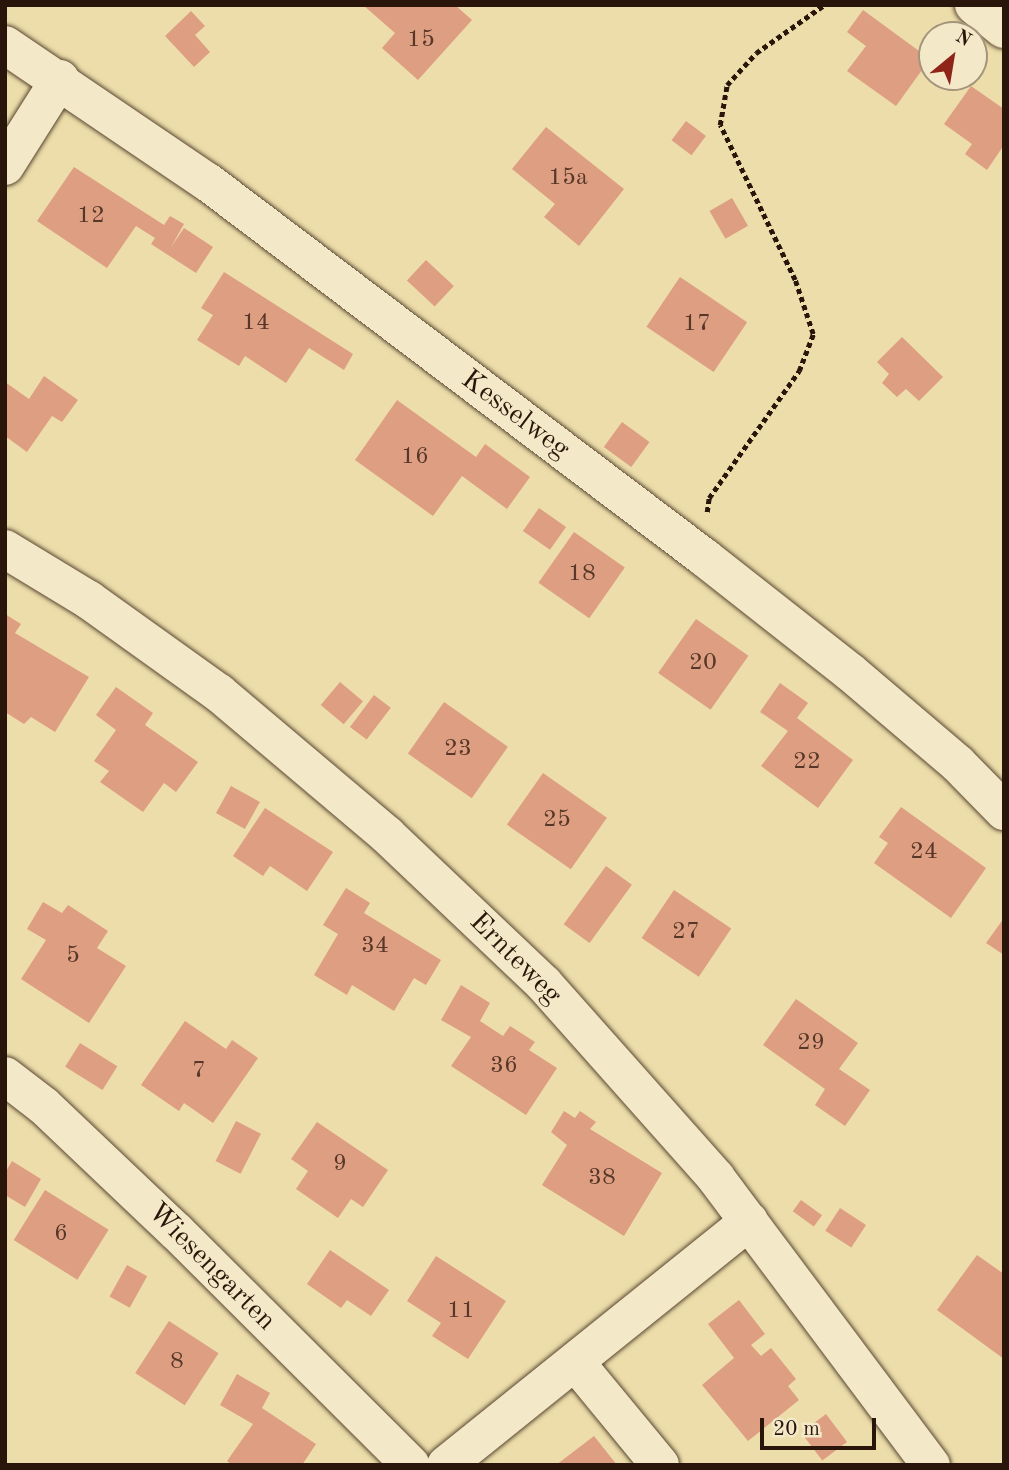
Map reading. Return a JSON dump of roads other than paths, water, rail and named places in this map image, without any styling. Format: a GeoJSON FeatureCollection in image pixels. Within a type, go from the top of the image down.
{"type":"FeatureCollection","features":[{"type":"Feature","properties":{"kind":"street"},"geometry":{"type":"LineString","coordinates":[[974,5],[1004,29]]}},
{"type":"Feature","properties":{"kind":"street","name":"Kesselweg"},"geometry":{"type":"LineString","coordinates":[[5,45],[60,79],[209,183],[705,558],[860,680],[958,764],[1004,811]]}},
{"type":"Feature","properties":{"kind":"street"},"geometry":{"type":"LineString","coordinates":[[5,166],[60,79]]}},
{"type":"Feature","properties":{"kind":"street","name":"Ernteweg"},"geometry":{"type":"LineString","coordinates":[[5,549],[89,600],[219,693],[387,835],[544,984],[749,1221],[932,1465]]}},
{"type":"Feature","properties":{"kind":"street","name":"Wiesengarten"},"geometry":{"type":"LineString","coordinates":[[5,1076],[44,1106],[167,1223],[411,1465]]}},
{"type":"Feature","properties":{"kind":"street"},"geometry":{"type":"LineString","coordinates":[[446,1465],[749,1221]]}},
{"type":"Feature","properties":{"kind":"street"},"geometry":{"type":"LineString","coordinates":[[576,1363],[660,1465]]}}]}
